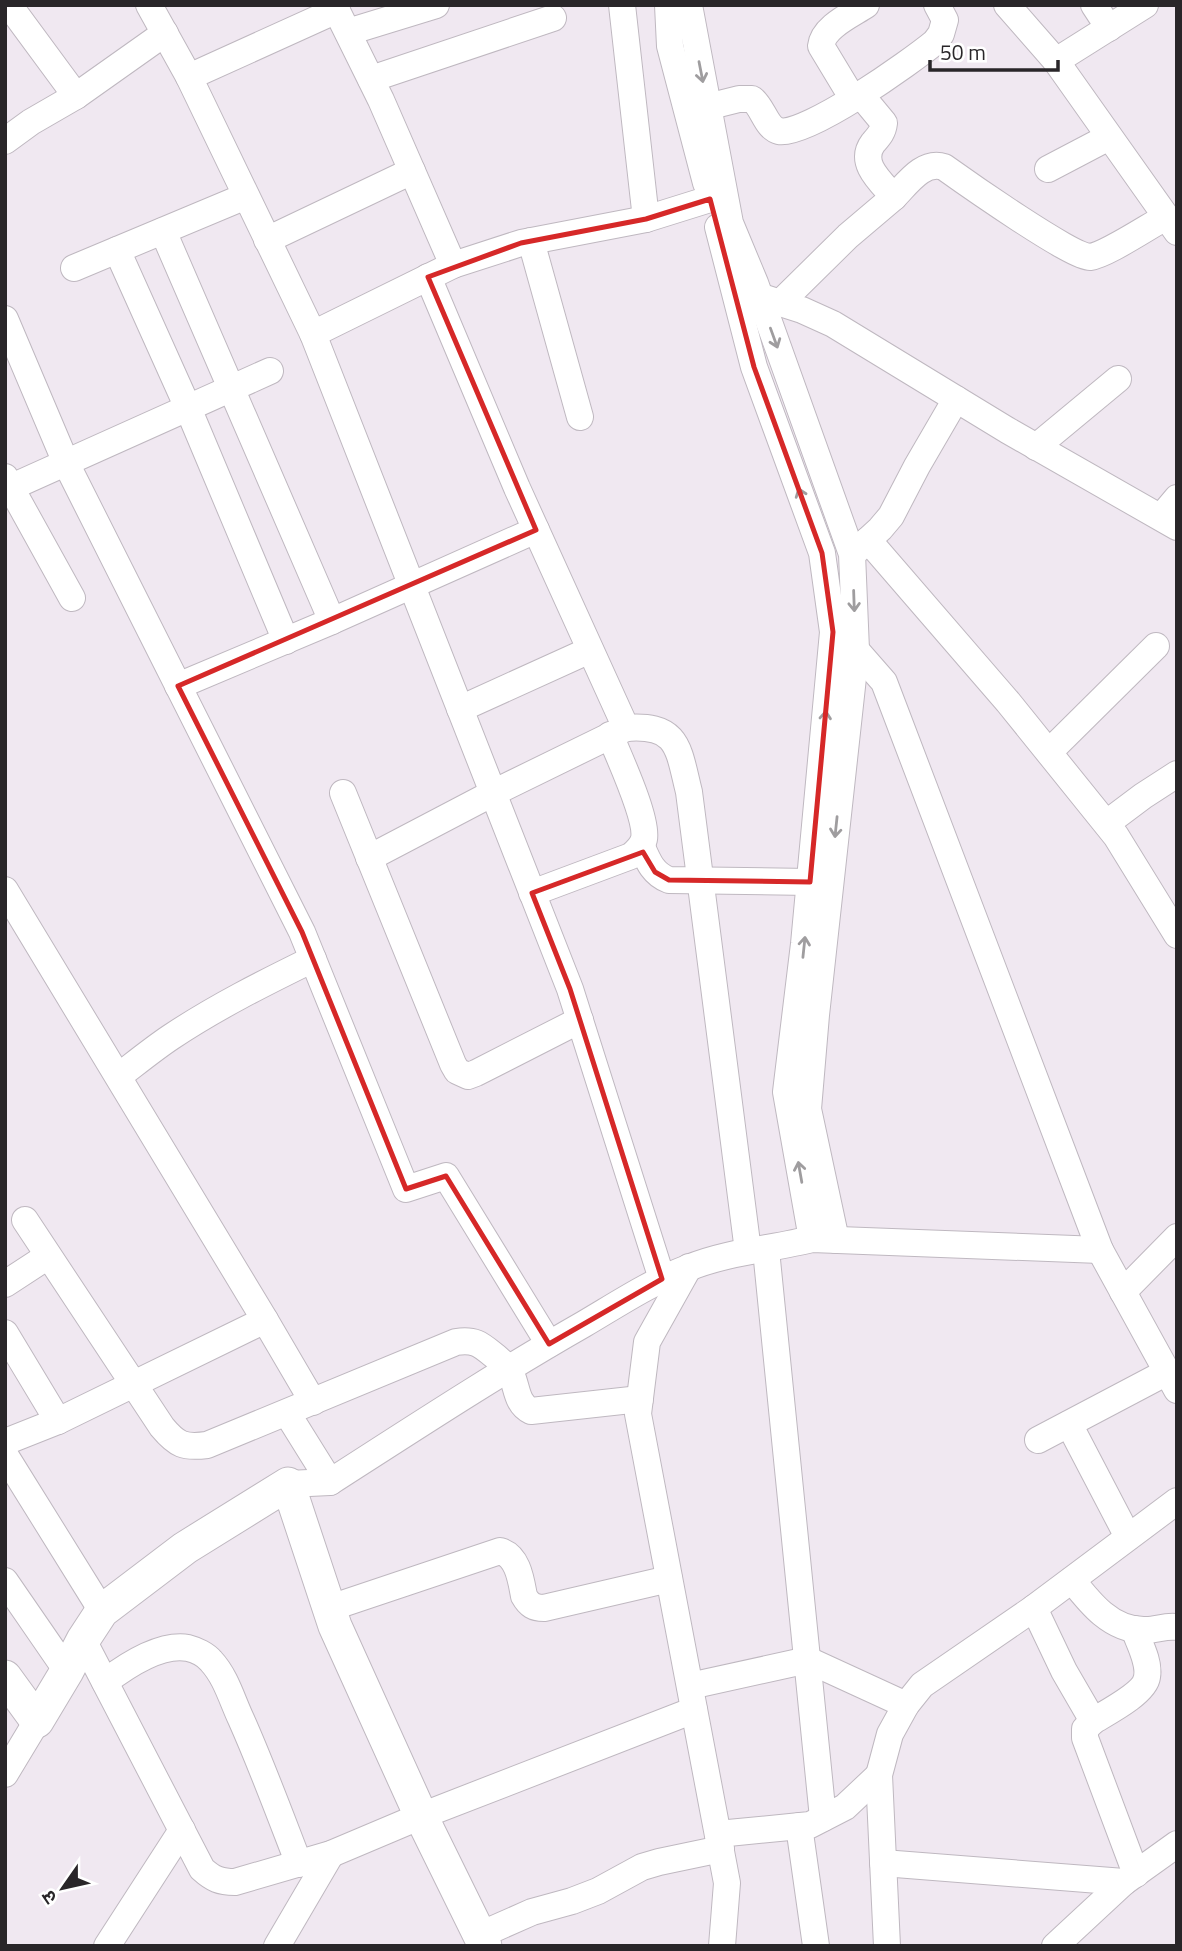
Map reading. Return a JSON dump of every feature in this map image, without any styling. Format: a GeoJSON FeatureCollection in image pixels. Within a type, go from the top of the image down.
{"type":"FeatureCollection","features":[{"type":"Feature","properties":{"kind":"main road"},"geometry":{"type":"LineString","coordinates":[[5,1677],[37,1721],[102,1611],[185,1548],[288,1484],[335,1626],[421,1816],[482,1940]]}},
{"type":"Feature","properties":{"kind":"street"},"geometry":{"type":"LineString","coordinates":[[9,5],[76,96]]}},
{"type":"Feature","properties":{"kind":"street"},"geometry":{"type":"LineString","coordinates":[[149,5],[189,77],[313,334],[570,989],[662,1279]]}},
{"type":"Feature","properties":{"kind":"street"},"geometry":{"type":"LineString","coordinates":[[189,77],[340,16],[436,5]]}},
{"type":"Feature","properties":{"kind":"street"},"geometry":{"type":"LineString","coordinates":[[622,5],[646,219]]}},
{"type":"Feature","properties":{"kind":"street"},"geometry":{"type":"LineString","coordinates":[[668,5],[670,46],[754,367],[822,553],[833,632],[810,882],[786,1092],[824,1240]]}},
{"type":"Feature","properties":{"kind":"street"},"geometry":{"type":"LineString","coordinates":[[689,5],[730,223],[769,299],[860,547],[856,650],[817,1002],[808,1109],[824,1240]]}},
{"type":"Feature","properties":{"kind":"street"},"geometry":{"type":"LineString","coordinates":[[866,5],[831,29],[822,38],[821,46],[857,97],[884,123],[882,131],[871,145],[868,154],[869,167],[894,197]]}},
{"type":"Feature","properties":{"kind":"street"},"geometry":{"type":"LineString","coordinates":[[708,107],[739,99],[752,99],[761,107],[773,128],[788,131],[808,124],[857,97],[935,42],[941,34],[945,20],[937,5]]}},
{"type":"Feature","properties":{"kind":"street"},"geometry":{"type":"LineString","coordinates":[[769,299],[848,236],[923,169],[937,165],[1084,257],[1099,254],[1171,225],[1056,61],[1007,5]]}},
{"type":"Feature","properties":{"kind":"street"},"geometry":{"type":"LineString","coordinates":[[1094,5],[1109,28]]}},
{"type":"Feature","properties":{"kind":"street"},"geometry":{"type":"LineString","coordinates":[[1056,61],[1145,5]]}},
{"type":"Feature","properties":{"kind":"street"},"geometry":{"type":"LineString","coordinates":[[340,16],[371,79],[453,265]]}},
{"type":"Feature","properties":{"kind":"street"},"geometry":{"type":"LineString","coordinates":[[371,79],[553,18]]}},
{"type":"Feature","properties":{"kind":"street"},"geometry":{"type":"LineString","coordinates":[[5,141],[31,121],[76,96],[165,33]]}},
{"type":"Feature","properties":{"kind":"street"},"geometry":{"type":"LineString","coordinates":[[1048,169],[1109,137]]}},
{"type":"Feature","properties":{"kind":"street"},"geometry":{"type":"LineString","coordinates":[[267,240],[412,171]]}},
{"type":"Feature","properties":{"kind":"street"},"geometry":{"type":"LineString","coordinates":[[74,268],[246,196]]}},
{"type":"Feature","properties":{"kind":"street"},"geometry":{"type":"LineString","coordinates":[[313,334],[453,265],[531,241],[646,219],[710,199]]}},
{"type":"Feature","properties":{"kind":"street"},"geometry":{"type":"LineString","coordinates":[[163,231],[332,621]]}},
{"type":"Feature","properties":{"kind":"street"},"geometry":{"type":"LineString","coordinates":[[531,241],[580,417]]}},
{"type":"Feature","properties":{"kind":"street"},"geometry":{"type":"LineString","coordinates":[[117,250],[188,408],[285,641]]}},
{"type":"Feature","properties":{"kind":"street"},"geometry":{"type":"LineString","coordinates":[[428,277],[590,650],[618,731],[643,819],[645,836],[642,847],[631,856],[532,893]]}},
{"type":"Feature","properties":{"kind":"street"},"geometry":{"type":"LineString","coordinates":[[769,299],[833,324],[1036,447],[1172,514]]}},
{"type":"Feature","properties":{"kind":"street"},"geometry":{"type":"LineString","coordinates":[[5,319],[66,463],[296,920],[406,1189],[446,1176],[549,1344]]}},
{"type":"Feature","properties":{"kind":"street"},"geometry":{"type":"LineString","coordinates":[[72,598],[7,485],[66,463],[270,371]]}},
{"type":"Feature","properties":{"kind":"street"},"geometry":{"type":"LineString","coordinates":[[1036,447],[1118,379]]}},
{"type":"Feature","properties":{"kind":"street"},"geometry":{"type":"LineString","coordinates":[[860,547],[891,516],[921,457],[956,399]]}},
{"type":"Feature","properties":{"kind":"street"},"geometry":{"type":"LineString","coordinates":[[178,686],[536,530]]}},
{"type":"Feature","properties":{"kind":"street"},"geometry":{"type":"LineString","coordinates":[[860,547],[1008,702],[1049,752],[1107,823],[1177,935]]}},
{"type":"Feature","properties":{"kind":"street"},"geometry":{"type":"LineString","coordinates":[[1049,752],[1156,646]]}},
{"type":"Feature","properties":{"kind":"street"},"geometry":{"type":"LineString","coordinates":[[460,709],[590,650]]}},
{"type":"Feature","properties":{"kind":"street"},"geometry":{"type":"LineString","coordinates":[[856,650],[884,682],[1100,1250],[1172,1382],[1069,1424],[1038,1440]]}},
{"type":"Feature","properties":{"kind":"street"},"geometry":{"type":"LineString","coordinates":[[369,858],[618,731],[645,727],[663,732],[680,754],[757,1250],[808,1660],[816,1946]]}},
{"type":"Feature","properties":{"kind":"street"},"geometry":{"type":"LineString","coordinates":[[1107,823],[1152,789],[1177,775]]}},
{"type":"Feature","properties":{"kind":"street"},"geometry":{"type":"LineString","coordinates":[[343,793],[457,1071],[468,1076],[476,1073],[580,1020]]}},
{"type":"Feature","properties":{"kind":"street"},"geometry":{"type":"LineString","coordinates":[[642,847],[655,872],[669,880],[810,882]]}},
{"type":"Feature","properties":{"kind":"street"},"geometry":{"type":"LineString","coordinates":[[5,890],[313,1402]]}},
{"type":"Feature","properties":{"kind":"street"},"geometry":{"type":"LineString","coordinates":[[119,1076],[169,1038],[214,1010],[313,959]]}},
{"type":"Feature","properties":{"kind":"street"},"geometry":{"type":"LineString","coordinates":[[24,1220],[162,1427],[181,1445],[207,1445],[456,1342],[474,1341],[509,1368],[522,1404],[531,1411],[640,1399]]}},
{"type":"Feature","properties":{"kind":"street"},"geometry":{"type":"LineString","coordinates":[[1123,1292],[1177,1237]]}},
{"type":"Feature","properties":{"kind":"street"},"geometry":{"type":"LineString","coordinates":[[288,1484],[330,1482],[549,1344],[662,1279],[689,1267],[757,1250],[824,1240],[1100,1250]]}},
{"type":"Feature","properties":{"kind":"street"},"geometry":{"type":"LineString","coordinates":[[5,1284],[48,1256]]}},
{"type":"Feature","properties":{"kind":"street"},"geometry":{"type":"LineString","coordinates":[[689,1267],[647,1342],[638,1414],[727,1883],[722,1946]]}},
{"type":"Feature","properties":{"kind":"street"},"geometry":{"type":"LineString","coordinates":[[5,1442],[58,1421],[265,1320]]}},
{"type":"Feature","properties":{"kind":"street"},"geometry":{"type":"LineString","coordinates":[[5,1333],[58,1421]]}},
{"type":"Feature","properties":{"kind":"street"},"geometry":{"type":"LineString","coordinates":[[287,1413],[330,1482]]}},
{"type":"Feature","properties":{"kind":"street"},"geometry":{"type":"LineString","coordinates":[[1069,1424],[1129,1537]]}},
{"type":"Feature","properties":{"kind":"street"},"geometry":{"type":"LineString","coordinates":[[5,1455],[102,1611]]}},
{"type":"Feature","properties":{"kind":"street"},"geometry":{"type":"LineString","coordinates":[[887,1946],[879,1775],[890,1734],[905,1705],[922,1685],[1034,1608],[1177,1501]]}},
{"type":"Feature","properties":{"kind":"street"},"geometry":{"type":"LineString","coordinates":[[331,1608],[500,1551],[509,1554],[514,1560],[524,1596],[535,1608],[669,1579]]}},
{"type":"Feature","properties":{"kind":"street"},"geometry":{"type":"LineString","coordinates":[[1072,1580],[1101,1614],[1120,1625],[1146,1631],[1166,1626],[1177,1627]]}},
{"type":"Feature","properties":{"kind":"street"},"geometry":{"type":"LineString","coordinates":[[5,1581],[67,1671]]}},
{"type":"Feature","properties":{"kind":"street"},"geometry":{"type":"LineString","coordinates":[[1034,1608],[1064,1671],[1093,1721]]}},
{"type":"Feature","properties":{"kind":"street"},"geometry":{"type":"LineString","coordinates":[[1130,1878],[1085,1738],[1085,1729],[1145,1684],[1147,1667],[1134,1629]]}},
{"type":"Feature","properties":{"kind":"street"},"geometry":{"type":"LineString","coordinates":[[83,1640],[201,1869],[222,1882],[235,1882],[331,1854],[692,1698],[808,1660],[905,1705]]}},
{"type":"Feature","properties":{"kind":"street"},"geometry":{"type":"LineString","coordinates":[[105,1682],[131,1663],[170,1649],[187,1648],[211,1661],[223,1678],[250,1740],[299,1864]]}},
{"type":"Feature","properties":{"kind":"street"},"geometry":{"type":"LineString","coordinates":[[5,1774],[37,1721]]}},
{"type":"Feature","properties":{"kind":"street"},"geometry":{"type":"LineString","coordinates":[[482,1940],[532,1912],[598,1891],[642,1867],[719,1842],[811,1822],[845,1807],[879,1775]]}},
{"type":"Feature","properties":{"kind":"street"},"geometry":{"type":"LineString","coordinates":[[107,1946],[182,1830]]}},
{"type":"Feature","properties":{"kind":"street"},"geometry":{"type":"LineString","coordinates":[[1055,1946],[1130,1878],[1177,1844]]}},
{"type":"Feature","properties":{"kind":"street"},"geometry":{"type":"LineString","coordinates":[[277,1946],[331,1854]]}},
{"type":"Feature","properties":{"kind":"street"},"geometry":{"type":"LineString","coordinates":[[883,1863],[1130,1878]]}},
{"type":"Feature","properties":{"kind":"highlighted area"},"geometry":{"type":"Polygon","coordinates":[[[710,199],[754,367],[822,553],[833,632],[810,882],[669,880],[655,872],[643,852],[532,893],[570,989],[662,1279],[549,1344],[446,1176],[406,1189],[302,932],[178,686],[536,530],[428,277],[521,243],[646,219],[710,199]]]}}]}
